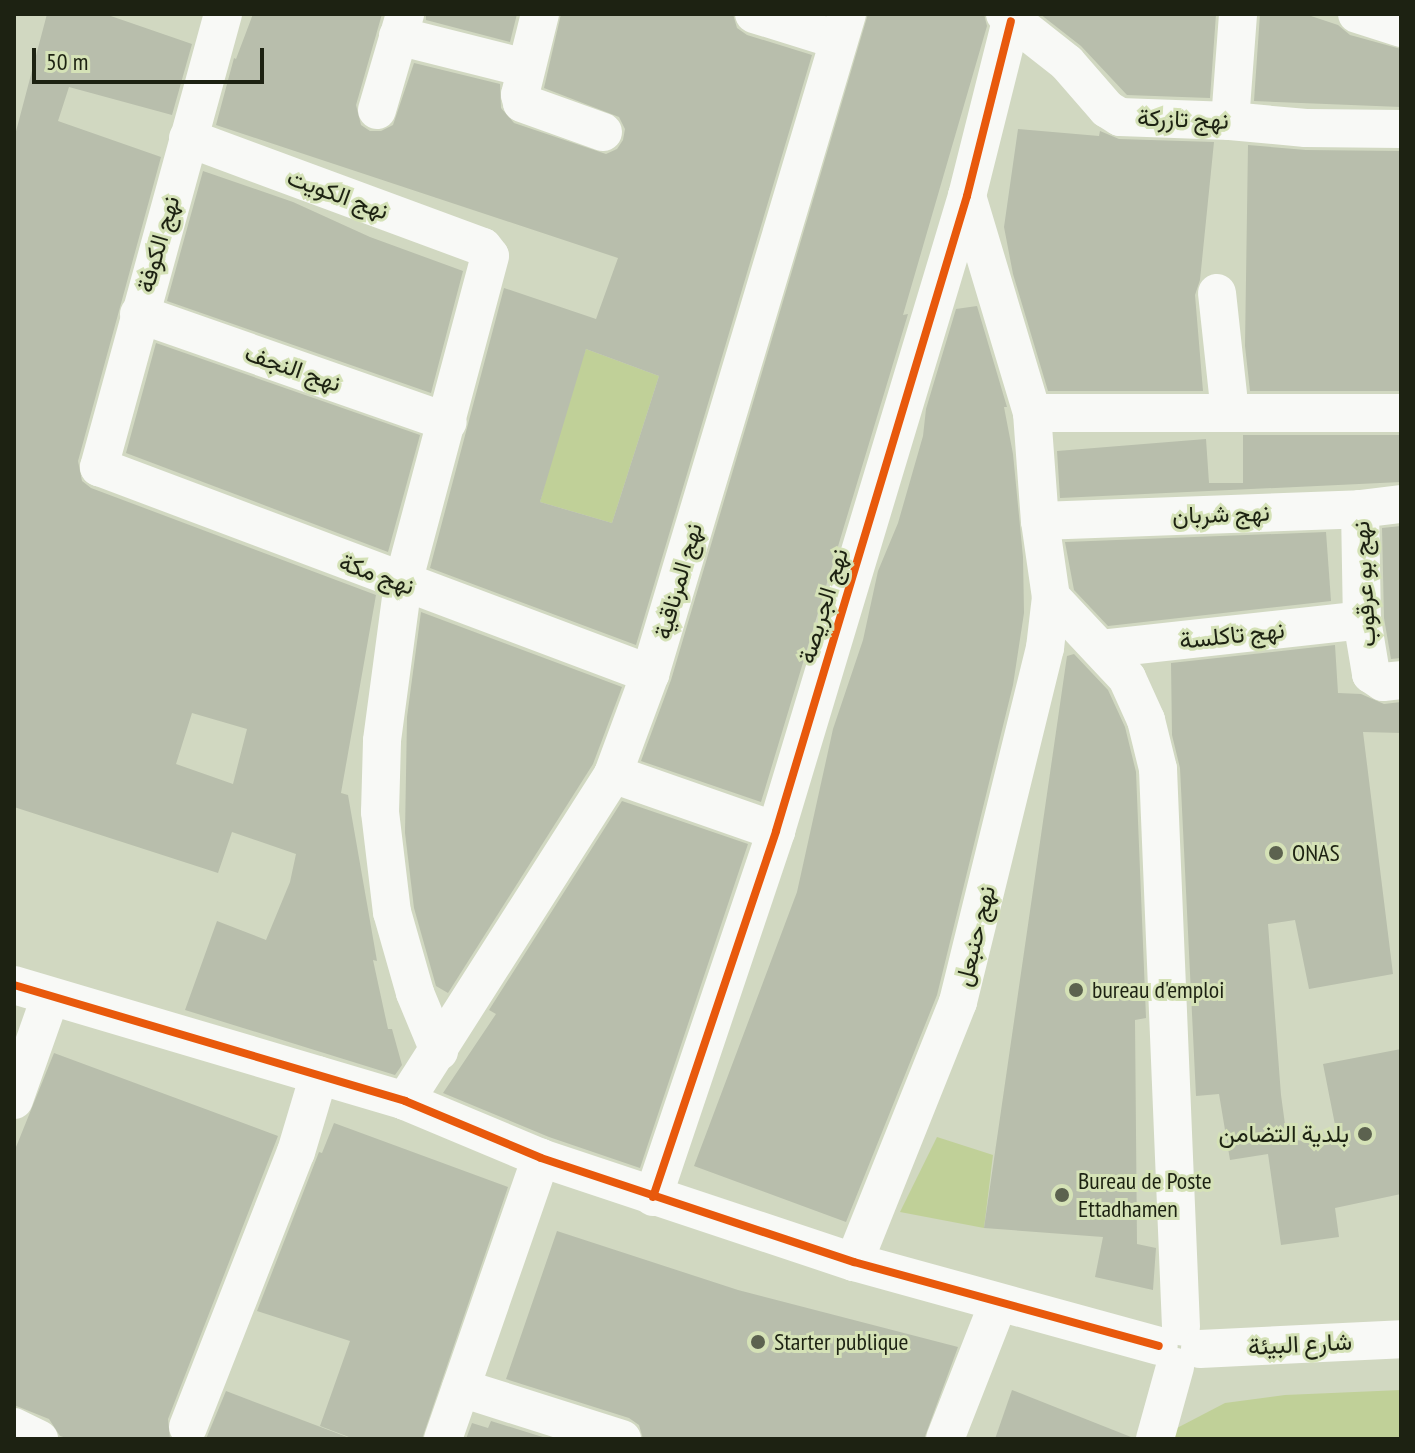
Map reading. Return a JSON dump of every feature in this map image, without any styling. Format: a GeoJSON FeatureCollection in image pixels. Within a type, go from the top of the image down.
{"type":"FeatureCollection","features":[{"type":"Feature","properties":{"kind":"street"},"geometry":{"type":"LineString","coordinates":[[540,14],[525,68],[520,95],[522,103],[603,132]]}},
{"type":"Feature","properties":{"kind":"street"},"geometry":{"type":"LineString","coordinates":[[754,14],[842,27]]}},
{"type":"Feature","properties":{"kind":"street"},"geometry":{"type":"LineString","coordinates":[[1230,121],[1238,14]]}},
{"type":"Feature","properties":{"kind":"street"},"geometry":{"type":"LineString","coordinates":[[1357,14],[1401,28]]}},
{"type":"Feature","properties":{"kind":"street","name":"نهج الكوفة"},"geometry":{"type":"LineString","coordinates":[[104,471],[99,467],[99,459],[188,138],[217,16]]}},
{"type":"Feature","properties":{"kind":"street","name":"نهج تازركة"},"geometry":{"type":"LineString","coordinates":[[1008,17],[1067,63],[1114,114],[1306,128],[1401,129]]}},
{"type":"Feature","properties":{"kind":"street","name":"نهج الجريصة"},"geometry":{"type":"LineString","coordinates":[[653,1197],[776,831],[967,196],[1008,17]]}},
{"type":"Feature","properties":{"kind":"street"},"geometry":{"type":"LineString","coordinates":[[402,21],[525,68]]}},
{"type":"Feature","properties":{"kind":"street","name":"نهج المرناقية"},"geometry":{"type":"LineString","coordinates":[[405,1101],[613,774],[650,674],[842,27]]}},
{"type":"Feature","properties":{"kind":"street","name":"نهج الكويت"},"geometry":{"type":"LineString","coordinates":[[188,138],[487,250],[490,256],[448,422]]}},
{"type":"Feature","properties":{"kind":"street","name":"نهج حنبعل"},"geometry":{"type":"LineString","coordinates":[[854,1262],[958,1002],[1045,648],[1051,597],[1040,521],[1032,413],[967,196]]}},
{"type":"Feature","properties":{"kind":"street"},"geometry":{"type":"LineString","coordinates":[[1217,293],[1230,412]]}},
{"type":"Feature","properties":{"kind":"street","name":"نهج النجف"},"geometry":{"type":"LineString","coordinates":[[139,314],[448,422]]}},
{"type":"Feature","properties":{"kind":"street"},"geometry":{"type":"LineString","coordinates":[[1032,413],[1401,413]]}},
{"type":"Feature","properties":{"kind":"street"},"geometry":{"type":"LineString","coordinates":[[439,1051],[415,993],[392,912],[380,812],[385,713],[403,583],[448,422]]}},
{"type":"Feature","properties":{"kind":"street","name":"نهج مكة"},"geometry":{"type":"LineString","coordinates":[[104,471],[650,674]]}},
{"type":"Feature","properties":{"kind":"street","name":"نهج شربان"},"geometry":{"type":"LineString","coordinates":[[1040,521],[1360,509],[1401,504]]}},
{"type":"Feature","properties":{"kind":"street","name":"نهج بو عرقوب"},"geometry":{"type":"LineString","coordinates":[[1360,509],[1362,620],[1371,674],[1383,682],[1401,680]]}},
{"type":"Feature","properties":{"kind":"street"},"geometry":{"type":"LineString","coordinates":[[1051,597],[1127,678],[1146,720],[1158,769],[1179,1347],[1155,1439]]}},
{"type":"Feature","properties":{"kind":"street","name":"نهج تاكلسة"},"geometry":{"type":"LineString","coordinates":[[1101,649],[1362,620]]}},
{"type":"Feature","properties":{"kind":"street"},"geometry":{"type":"LineString","coordinates":[[613,774],[776,831]]}},
{"type":"Feature","properties":{"kind":"street","name":"شارع البيئة"},"geometry":{"type":"LineString","coordinates":[[14,985],[405,1101],[541,1158],[653,1197],[854,1262],[998,1304],[1179,1347],[1401,1339]]}},
{"type":"Feature","properties":{"kind":"street"},"geometry":{"type":"LineString","coordinates":[[14,1100],[50,998]]}},
{"type":"Feature","properties":{"kind":"street"},"geometry":{"type":"LineString","coordinates":[[188,1427],[296,1152],[319,1075]]}},
{"type":"Feature","properties":{"kind":"street"},"geometry":{"type":"LineString","coordinates":[[443,1439],[541,1158]]}},
{"type":"Feature","properties":{"kind":"street"},"geometry":{"type":"LineString","coordinates":[[945,1439],[998,1304]]}},
{"type":"Feature","properties":{"kind":"street"},"geometry":{"type":"LineString","coordinates":[[461,1388],[622,1439]]}},
{"type":"Feature","properties":{"kind":"green space"},"geometry":{"type":"Polygon","coordinates":[[[586,349],[659,376],[612,523],[540,502],[570,391],[586,349]]]}},
{"type":"Feature","properties":{"kind":"green space"},"geometry":{"type":"Polygon","coordinates":[[[937,1137],[993,1155],[984,1228],[900,1212],[937,1137]]]}},
{"type":"Feature","properties":{"kind":"green space"},"geometry":{"type":"Polygon","coordinates":[[[1401,1390],[1401,1439],[1174,1439],[1177,1428],[1225,1403],[1285,1395],[1401,1390]]]}},
{"type":"Feature","properties":{"kind":"building"},"geometry":{"type":"Polygon","coordinates":[[[47,14],[105,14],[192,44],[172,115],[69,87],[58,121],[161,157],[78,461],[82,481],[91,488],[376,595],[341,793],[348,795],[377,961],[373,960],[388,1029],[392,1029],[402,1065],[395,1075],[185,1010],[217,921],[266,940],[290,882],[296,854],[232,832],[218,873],[14,807],[14,139],[47,14]],[[192,713],[176,764],[233,784],[247,729],[192,713]]]}},
{"type":"Feature","properties":{"kind":"building"},"geometry":{"type":"Polygon","coordinates":[[[253,14],[382,14],[356,105],[361,125],[370,131],[381,131],[393,125],[414,63],[500,84],[501,108],[514,123],[606,154],[617,149],[623,140],[625,129],[619,117],[544,88],[561,14],[733,14],[737,28],[747,35],[812,55],[636,645],[430,568],[504,288],[596,319],[618,258],[216,125],[253,14]],[[586,349],[540,502],[612,523],[659,376],[586,349]]]}},
{"type":"Feature","properties":{"kind":"building"},"geometry":{"type":"Polygon","coordinates":[[[426,14],[517,14],[510,42],[426,20],[426,14]]]}},
{"type":"Feature","properties":{"kind":"building"},"geometry":{"type":"Polygon","coordinates":[[[868,14],[984,14],[987,26],[903,315],[908,314],[761,802],[641,761],[671,680],[868,14]]]}},
{"type":"Feature","properties":{"kind":"building"},"geometry":{"type":"Polygon","coordinates":[[[1040,14],[1216,14],[1210,98],[1127,95],[1081,46],[1040,14]]]}},
{"type":"Feature","properties":{"kind":"building"},"geometry":{"type":"Polygon","coordinates":[[[1260,14],[1305,14],[1338,25],[1350,35],[1401,49],[1401,107],[1254,101],[1260,14]]]}},
{"type":"Feature","properties":{"kind":"building"},"geometry":{"type":"Polygon","coordinates":[[[1018,129],[1099,136],[1100,131],[1119,139],[1214,142],[1200,280],[1195,295],[1203,391],[1048,391],[1013,274],[1004,227],[1018,129]]]}},
{"type":"Feature","properties":{"kind":"building"},"geometry":{"type":"Polygon","coordinates":[[[1248,145],[1306,150],[1401,151],[1401,391],[1250,391],[1245,346],[1248,145]]]}},
{"type":"Feature","properties":{"kind":"building"},"geometry":{"type":"Polygon","coordinates":[[[203,171],[293,202],[370,237],[463,271],[431,393],[167,301],[203,171]]]}},
{"type":"Feature","properties":{"kind":"building"},"geometry":{"type":"Polygon","coordinates":[[[977,306],[1007,407],[1004,407],[1013,454],[1023,557],[1024,613],[1013,685],[937,995],[846,1222],[694,1166],[797,892],[833,729],[863,640],[878,571],[898,523],[923,436],[926,409],[956,309],[977,306]]]}},
{"type":"Feature","properties":{"kind":"building"},"geometry":{"type":"Polygon","coordinates":[[[156,343],[420,435],[388,552],[126,453],[156,343]]]}},
{"type":"Feature","properties":{"kind":"building"},"geometry":{"type":"Polygon","coordinates":[[[1243,435],[1401,435],[1401,482],[1060,498],[1057,451],[1206,439],[1209,483],[1243,483],[1243,435]]]}},
{"type":"Feature","properties":{"kind":"building"},"geometry":{"type":"Polygon","coordinates":[[[1401,526],[1401,658],[1391,659],[1384,618],[1382,528],[1401,526]]]}},
{"type":"Feature","properties":{"kind":"building"},"geometry":{"type":"Polygon","coordinates":[[[1326,532],[1331,601],[1108,626],[1074,590],[1065,542],[1326,532]]]}},
{"type":"Feature","properties":{"kind":"building"},"geometry":{"type":"Polygon","coordinates":[[[421,612],[622,687],[593,764],[448,993],[436,986],[414,908],[405,833],[407,717],[421,612]]]}},
{"type":"Feature","properties":{"kind":"building"},"geometry":{"type":"Polygon","coordinates":[[[1335,645],[1338,693],[1361,694],[1384,704],[1401,702],[1401,733],[1363,732],[1393,974],[1309,989],[1295,920],[1268,924],[1281,1095],[1287,1139],[1339,1145],[1323,1064],[1401,1049],[1401,1194],[1335,1208],[1339,1237],[1281,1245],[1268,1154],[1230,1160],[1219,1094],[1196,1096],[1180,768],[1172,735],[1171,663],[1335,645]]]}},
{"type":"Feature","properties":{"kind":"building"},"geometry":{"type":"Polygon","coordinates":[[[1074,654],[1108,690],[1125,727],[1136,772],[1146,1018],[1135,1020],[1137,1244],[1156,1248],[1153,1290],[1095,1277],[1103,1237],[984,1228],[1067,656],[1074,654]]]}},
{"type":"Feature","properties":{"kind":"building"},"geometry":{"type":"Polygon","coordinates":[[[622,801],[748,844],[640,1168],[549,1137],[443,1093],[496,1014],[489,1010],[622,801]]]}},
{"type":"Feature","properties":{"kind":"building"},"geometry":{"type":"Polygon","coordinates":[[[54,1053],[278,1136],[168,1419],[170,1439],[70,1439],[60,1436],[49,1419],[14,1405],[14,1152],[54,1053]]]}},
{"type":"Feature","properties":{"kind":"building"},"geometry":{"type":"Polygon","coordinates":[[[334,1123],[508,1187],[422,1439],[354,1439],[320,1426],[350,1341],[257,1311],[319,1152],[322,1153],[334,1123]]]}},
{"type":"Feature","properties":{"kind":"building"},"geometry":{"type":"Polygon","coordinates":[[[557,1231],[738,1290],[958,1347],[924,1439],[643,1439],[639,1425],[629,1418],[506,1379],[557,1231]]]}},
{"type":"Feature","properties":{"kind":"building"},"geometry":{"type":"Polygon","coordinates":[[[1012,1390],[1131,1437],[1131,1439],[995,1439],[1012,1390]]]}},
{"type":"Feature","properties":{"kind":"building"},"geometry":{"type":"Polygon","coordinates":[[[226,1391],[347,1437],[347,1439],[206,1439],[226,1391]]]}},
{"type":"Feature","properties":{"kind":"building"},"geometry":{"type":"Polygon","coordinates":[[[491,1421],[549,1439],[466,1439],[472,1423],[488,1428],[491,1421]]]}},
{"type":"Feature","properties":{"kind":"cycle path"},"geometry":{"type":"LineString","coordinates":[[653,1197],[776,831],[967,196],[1011,21]]}},
{"type":"Feature","properties":{"kind":"cycle path"},"geometry":{"type":"LineString","coordinates":[[14,985],[405,1101],[541,1158],[854,1262],[1159,1346]]}},
{"type":"Feature","properties":{"kind":"place","name":"ONAS"},"geometry":{"type":"Point","coordinates":[1276,853]}},
{"type":"Feature","properties":{"kind":"place","name":"bureau d'emploi"},"geometry":{"type":"Point","coordinates":[1076,990]}},
{"type":"Feature","properties":{"kind":"place","name":"بلدية التضامن"},"geometry":{"type":"Point","coordinates":[1365,1134]}},
{"type":"Feature","properties":{"kind":"place","name":"Bureau de Poste Ettadhamen"},"geometry":{"type":"Point","coordinates":[1062,1195]}},
{"type":"Feature","properties":{"kind":"place","name":"Starter publique"},"geometry":{"type":"Point","coordinates":[758,1342]}}]}
